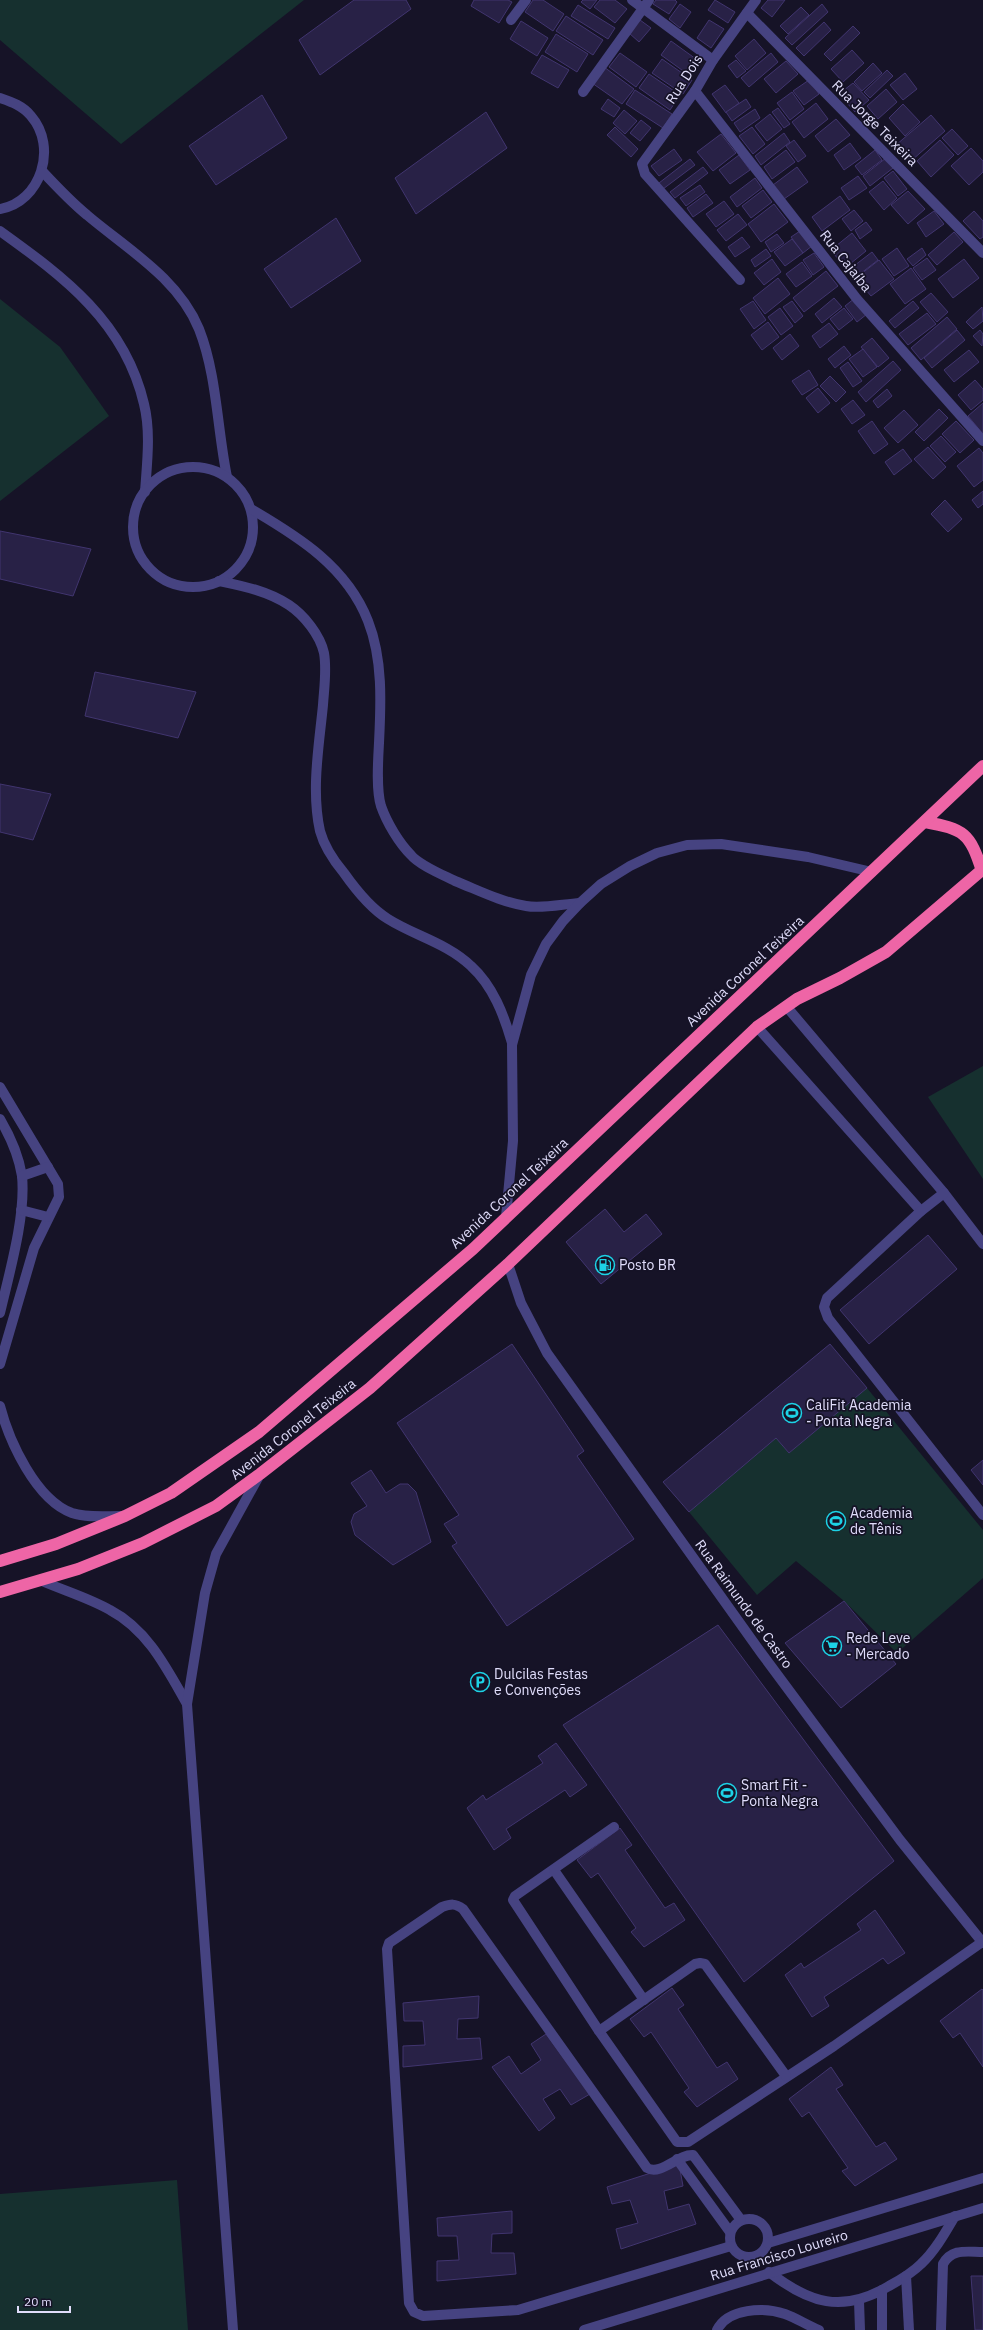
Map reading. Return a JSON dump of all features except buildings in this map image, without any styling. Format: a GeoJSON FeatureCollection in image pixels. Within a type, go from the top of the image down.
{"type":"FeatureCollection","features":[{"type":"Feature","properties":{"kind":"highway","name":"Avenida Coronel Teixeira"},"geometry":{"type":"LineString","coordinates":[[0,1561],[56,1544],[125,1516],[171,1493],[259,1432],[473,1249],[983,766]]}},
{"type":"Feature","properties":{"kind":"highway"},"geometry":{"type":"LineString","coordinates":[[925,822],[947,826],[961,831],[975,850],[982,870]]}},
{"type":"Feature","properties":{"kind":"highway","name":"Avenida Coronel Teixeira"},"geometry":{"type":"LineString","coordinates":[[0,1592],[42,1581],[143,1543],[216,1506],[260,1474],[370,1388],[508,1264],[757,1027],[786,1006],[886,952],[982,870]]}},
{"type":"Feature","properties":{"kind":"street"},"geometry":{"type":"LineString","coordinates":[[512,20],[526,0]]}},
{"type":"Feature","properties":{"kind":"street"},"geometry":{"type":"LineString","coordinates":[[632,0],[646,4],[713,60]]}},
{"type":"Feature","properties":{"kind":"street","name":"Rua Dois"},"geometry":{"type":"LineString","coordinates":[[740,280],[645,174],[642,164],[695,91],[713,60],[756,0]]}},
{"type":"Feature","properties":{"kind":"street"},"geometry":{"type":"LineString","coordinates":[[583,92],[646,4]]}},
{"type":"Feature","properties":{"kind":"street","name":"Rua Jorge Teixeira"},"geometry":{"type":"LineString","coordinates":[[747,14],[983,253]]}},
{"type":"Feature","properties":{"kind":"street","name":"Rua Cajaíba"},"geometry":{"type":"LineString","coordinates":[[695,91],[858,299],[983,440]]}},
{"type":"Feature","properties":{"kind":"street"},"geometry":{"type":"LineString","coordinates":[[0,98],[17,104],[32,116],[41,133],[45,152],[42,170],[33,188],[19,201],[0,209]]}},
{"type":"Feature","properties":{"kind":"street"},"geometry":{"type":"LineString","coordinates":[[42,170],[87,215],[152,267],[178,294],[198,327],[209,357],[228,477]]}},
{"type":"Feature","properties":{"kind":"street"},"geometry":{"type":"LineString","coordinates":[[0,231],[55,270],[95,309],[129,358],[144,405],[147,451],[145,492]]}},
{"type":"Feature","properties":{"kind":"street"},"geometry":{"type":"LineString","coordinates":[[189,467],[211,469],[228,477],[242,491],[251,509],[253,526],[247,554],[234,571],[219,581],[202,586],[185,587],[153,572],[142,559],[135,543],[133,525],[136,508],[145,492],[158,478],[174,470],[189,467]]}},
{"type":"Feature","properties":{"kind":"street"},"geometry":{"type":"LineString","coordinates":[[251,509],[294,535],[323,558],[347,582],[368,621],[377,655],[382,700],[378,765],[381,806],[394,832],[411,856],[443,876],[498,899],[527,906],[580,903]]}},
{"type":"Feature","properties":{"kind":"street"},"geometry":{"type":"LineString","coordinates":[[219,581],[260,590],[289,605],[313,630],[319,640],[324,655],[325,682],[316,792],[320,832],[334,861],[360,895],[388,919],[444,946],[471,966],[494,997],[505,1019],[512,1045],[513,1141],[506,1217]]}},
{"type":"Feature","properties":{"kind":"street"},"geometry":{"type":"LineString","coordinates":[[512,1045],[531,975],[546,944],[562,921],[601,884],[630,866],[657,853],[687,845],[728,845],[808,857],[872,872]]}},
{"type":"Feature","properties":{"kind":"street"},"geometry":{"type":"LineString","coordinates":[[786,1006],[944,1193],[983,1244]]}},
{"type":"Feature","properties":{"kind":"street"},"geometry":{"type":"LineString","coordinates":[[757,1027],[921,1211]]}},
{"type":"Feature","properties":{"kind":"street"},"geometry":{"type":"LineString","coordinates":[[0,1087],[58,1184],[59,1197],[56,1208],[48,1217],[31,1256],[0,1364]]}},
{"type":"Feature","properties":{"kind":"street"},"geometry":{"type":"LineString","coordinates":[[0,1119],[14,1148],[22,1176],[21,1210],[0,1313]]}},
{"type":"Feature","properties":{"kind":"street"},"geometry":{"type":"LineString","coordinates":[[22,1176],[48,1167]]}},
{"type":"Feature","properties":{"kind":"street"},"geometry":{"type":"LineString","coordinates":[[944,1193],[921,1211],[827,1298],[824,1306],[828,1318],[983,1515]]}},
{"type":"Feature","properties":{"kind":"street"},"geometry":{"type":"LineString","coordinates":[[21,1210],[48,1217]]}},
{"type":"Feature","properties":{"kind":"street","name":"Rua Raimundo de Castro"},"geometry":{"type":"LineString","coordinates":[[508,1264],[521,1302],[547,1353],[762,1654],[900,1840],[983,1943]]}},
{"type":"Feature","properties":{"kind":"street"},"geometry":{"type":"LineString","coordinates":[[0,1406],[28,1471],[39,1489],[56,1506],[73,1513],[93,1517],[125,1516]]}},
{"type":"Feature","properties":{"kind":"street"},"geometry":{"type":"LineString","coordinates":[[232,2330],[188,1704],[204,1593],[216,1554],[260,1474]]}},
{"type":"Feature","properties":{"kind":"street"},"geometry":{"type":"LineString","coordinates":[[42,1581],[111,1610],[142,1633],[161,1659],[188,1704]]}},
{"type":"Feature","properties":{"kind":"street"},"geometry":{"type":"LineString","coordinates":[[614,1827],[515,1896],[513,1900],[599,2031],[677,2142],[688,2142],[786,2076],[834,2046],[983,1943]]}},
{"type":"Feature","properties":{"kind":"street"},"geometry":{"type":"LineString","coordinates":[[554,1870],[644,2000]]}},
{"type":"Feature","properties":{"kind":"street"},"geometry":{"type":"LineString","coordinates":[[731,2246],[518,2310],[438,2316],[424,2316],[414,2312],[409,2303],[387,1949],[389,1943],[442,1907],[451,1904],[458,1905],[647,2168],[656,2170],[677,2159],[687,2155],[693,2155],[698,2159],[741,2220]]}},
{"type":"Feature","properties":{"kind":"street"},"geometry":{"type":"LineString","coordinates":[[599,2031],[700,1962],[705,1964],[786,2076]]}},
{"type":"Feature","properties":{"kind":"street"},"geometry":{"type":"LineString","coordinates":[[677,2159],[730,2232],[731,2246],[737,2253],[746,2257],[755,2256],[763,2251],[768,2243],[768,2234],[765,2226],[758,2220],[750,2218],[741,2220],[730,2232]]}},
{"type":"Feature","properties":{"kind":"street"},"geometry":{"type":"LineString","coordinates":[[768,2243],[983,2178]]}},
{"type":"Feature","properties":{"kind":"street","name":"Rua Francisco Loureiro"},"geometry":{"type":"LineString","coordinates":[[584,2330],[768,2272],[983,2208]]}},
{"type":"Feature","properties":{"kind":"street"},"geometry":{"type":"LineString","coordinates":[[768,2272],[792,2290],[814,2299],[837,2303],[859,2301],[906,2276],[921,2264],[934,2249],[955,2216]]}},
{"type":"Feature","properties":{"kind":"street"},"geometry":{"type":"LineString","coordinates":[[941,2330],[943,2264],[947,2256],[954,2252],[983,2252]]}},
{"type":"Feature","properties":{"kind":"street"},"geometry":{"type":"LineString","coordinates":[[906,2276],[909,2330]]}},
{"type":"Feature","properties":{"kind":"street"},"geometry":{"type":"LineString","coordinates":[[882,2290],[882,2330]]}},
{"type":"Feature","properties":{"kind":"street"},"geometry":{"type":"LineString","coordinates":[[859,2301],[860,2330]]}},
{"type":"Feature","properties":{"kind":"street"},"geometry":{"type":"LineString","coordinates":[[717,2330],[729,2318],[752,2310],[780,2312],[819,2330]]}},
{"type":"Feature","properties":{"kind":"green space"},"geometry":{"type":"Polygon","coordinates":[[[0,0],[304,0],[121,144],[0,40],[0,0]]]}},
{"type":"Feature","properties":{"kind":"green space"},"geometry":{"type":"Polygon","coordinates":[[[0,299],[60,347],[109,416],[0,501],[0,299]]]}},
{"type":"Feature","properties":{"kind":"green space"},"geometry":{"type":"Polygon","coordinates":[[[983,1066],[983,1179],[928,1097],[983,1066]]]}},
{"type":"Feature","properties":{"kind":"green space","name":"Academia de Tênis"},"geometry":{"type":"Polygon","coordinates":[[[867,1388],[983,1530],[983,1578],[897,1653],[844,1601],[796,1561],[757,1595],[689,1512],[776,1438],[789,1453],[867,1388]]]}},
{"type":"Feature","properties":{"kind":"green space"},"geometry":{"type":"Polygon","coordinates":[[[177,2180],[188,2330],[0,2330],[0,2194],[177,2180]]]}},
{"type":"Feature","properties":{"kind":"place","name":"Posto BR"},"geometry":{"type":"Point","coordinates":[605,1265]}},
{"type":"Feature","properties":{"kind":"place","name":"CaliFit Academia - Ponta Negra"},"geometry":{"type":"Point","coordinates":[792,1413]}},
{"type":"Feature","properties":{"kind":"place","name":"Academia de Tênis"},"geometry":{"type":"Point","coordinates":[836,1521]}},
{"type":"Feature","properties":{"kind":"place","name":"Rede Leve - Mercado"},"geometry":{"type":"Point","coordinates":[832,1646]}},
{"type":"Feature","properties":{"kind":"place","name":"Dulcilas Festas e Convenções"},"geometry":{"type":"Point","coordinates":[480,1682]}},
{"type":"Feature","properties":{"kind":"place","name":"Smart Fit - Ponta Negra"},"geometry":{"type":"Point","coordinates":[727,1793]}}]}
